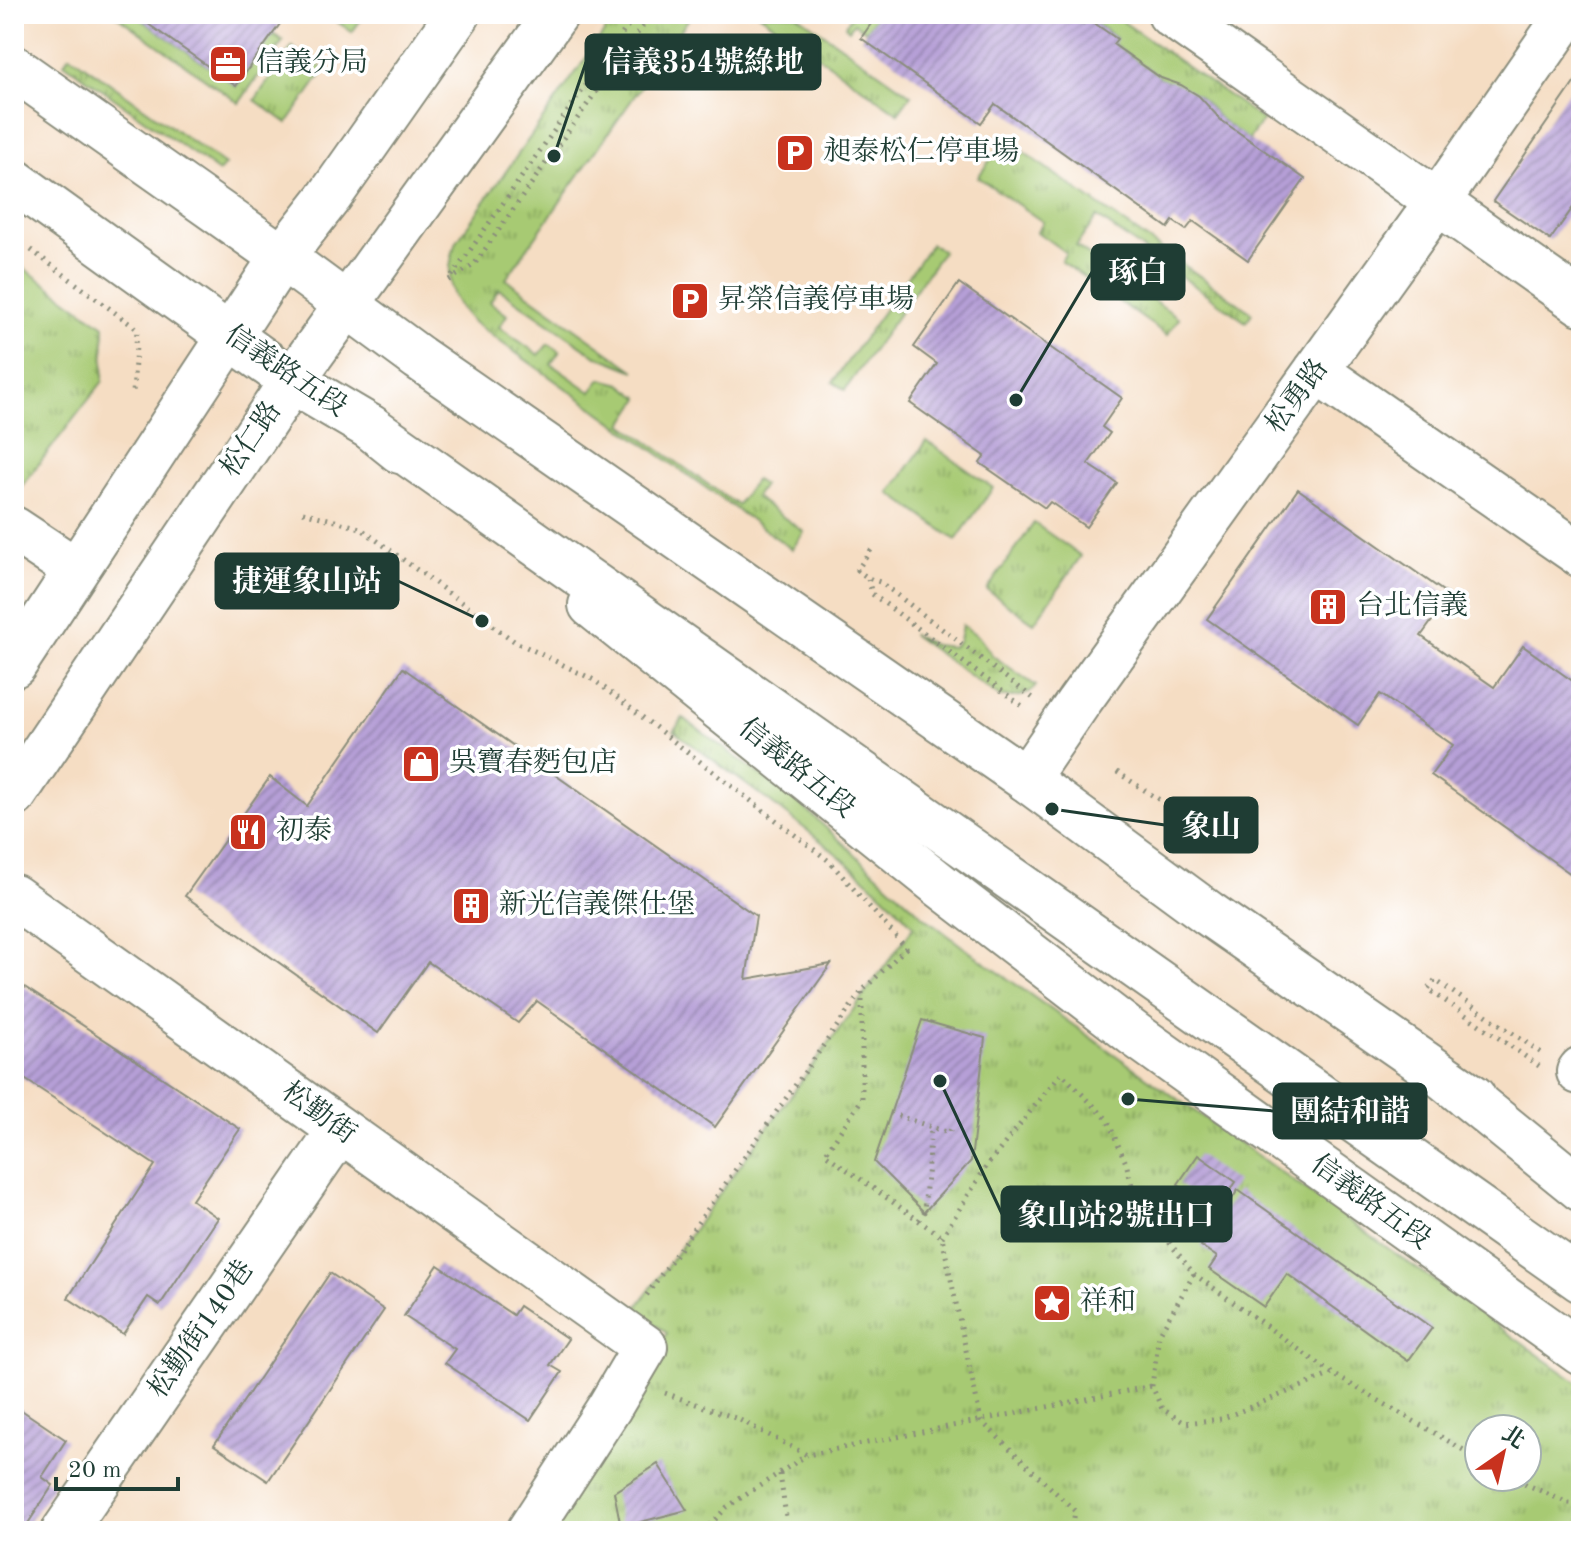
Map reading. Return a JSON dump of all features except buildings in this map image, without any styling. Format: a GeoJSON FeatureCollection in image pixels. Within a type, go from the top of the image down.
{"type":"FeatureCollection","features":[{"type":"Feature","properties":{"kind":"main road"},"geometry":{"type":"LineString","coordinates":[[14,665],[282,257],[330,196],[458,14]]}},
{"type":"Feature","properties":{"kind":"main road","name":"松仁路"},"geometry":{"type":"LineString","coordinates":[[14,795],[345,304],[405,226],[556,14]]}},
{"type":"Feature","properties":{"kind":"main road"},"geometry":{"type":"LineString","coordinates":[[1170,14],[1436,204],[1581,303]]}},
{"type":"Feature","properties":{"kind":"main road","name":"松勇路"},"geometry":{"type":"LineString","coordinates":[[1026,779],[1436,204],[1567,35]]}},
{"type":"Feature","properties":{"kind":"main road"},"geometry":{"type":"LineString","coordinates":[[14,68],[345,304],[1026,779],[1208,913],[1581,1170]]}},
{"type":"Feature","properties":{"kind":"main road","name":"信義路五段"},"geometry":{"type":"LineString","coordinates":[[14,181],[292,381],[370,427],[940,885],[1134,1034],[1581,1353]]}},
{"type":"Feature","properties":{"kind":"main road"},"geometry":{"type":"LineString","coordinates":[[1316,371],[1581,555]]}},
{"type":"Feature","properties":{"kind":"main road"},"geometry":{"type":"LineString","coordinates":[[370,427],[1581,1280]]}},
{"type":"Feature","properties":{"kind":"main road"},"geometry":{"type":"LineString","coordinates":[[14,529],[76,570]]}},
{"type":"Feature","properties":{"kind":"main road","name":"松勤街"},"geometry":{"type":"LineString","coordinates":[[14,897],[645,1347],[529,1531]]}},
{"type":"Feature","properties":{"kind":"main road"},"geometry":{"type":"LineString","coordinates":[[1442,1076],[1581,1189]]}},
{"type":"Feature","properties":{"kind":"main road","name":"松勤街140巷"},"geometry":{"type":"LineString","coordinates":[[64,1531],[340,1130]]}},
{"type":"Feature","properties":{"kind":"path"},"geometry":{"type":"LineString","coordinates":[[636,14],[449,280],[474,265],[651,14]]}},
{"type":"Feature","properties":{"kind":"path"},"geometry":{"type":"LineString","coordinates":[[26,247],[137,329],[133,393]]}},
{"type":"Feature","properties":{"kind":"path"},"geometry":{"type":"LineString","coordinates":[[303,512],[360,528],[514,641],[594,680],[829,861],[906,948],[862,991],[621,1331]]}},
{"type":"Feature","properties":{"kind":"path"},"geometry":{"type":"LineString","coordinates":[[871,550],[857,570],[880,582],[1037,702]]}},
{"type":"Feature","properties":{"kind":"path"},"geometry":{"type":"LineString","coordinates":[[868,578],[872,594],[1029,712]]}},
{"type":"Feature","properties":{"kind":"path"},"geometry":{"type":"LineString","coordinates":[[1117,772],[1193,822],[1202,808]]}},
{"type":"Feature","properties":{"kind":"path"},"geometry":{"type":"LineString","coordinates":[[1435,980],[1563,1067],[1428,989],[1435,980]]}},
{"type":"Feature","properties":{"kind":"path"},"geometry":{"type":"LineString","coordinates":[[862,991],[862,1099],[825,1154],[942,1237],[981,1421],[1075,1511],[1072,1531]]}},
{"type":"Feature","properties":{"kind":"path"},"geometry":{"type":"LineString","coordinates":[[942,1237],[986,1167],[1061,1073],[1107,1119],[1126,1163],[1136,1200],[1194,1274],[1333,1374],[1463,1450]]}},
{"type":"Feature","properties":{"kind":"path"},"geometry":{"type":"LineString","coordinates":[[890,1113],[949,1133],[951,1129]]}},
{"type":"Feature","properties":{"kind":"path"},"geometry":{"type":"LineString","coordinates":[[919,1220],[924,1212],[931,1127]]}},
{"type":"Feature","properties":{"kind":"path"},"geometry":{"type":"LineString","coordinates":[[1194,1274],[1159,1335],[1152,1386],[1162,1409],[1185,1423],[1221,1419],[1333,1374]]}},
{"type":"Feature","properties":{"kind":"path"},"geometry":{"type":"LineString","coordinates":[[704,1531],[727,1507],[807,1455],[1152,1386]]}},
{"type":"Feature","properties":{"kind":"path"},"geometry":{"type":"LineString","coordinates":[[658,1391],[738,1419],[807,1455]]}},
{"type":"Feature","properties":{"kind":"path"},"geometry":{"type":"LineString","coordinates":[[780,1474],[788,1531]]}},
{"type":"Feature","properties":{"kind":"path"},"geometry":{"type":"LineString","coordinates":[[1543,1492],[1568,1503],[1581,1504]]}},
{"type":"Feature","properties":{"kind":"green space"},"geometry":{"type":"Polygon","coordinates":[[[114,14],[134,14],[236,86],[273,34],[283,41],[239,103],[114,14]]]}},
{"type":"Feature","properties":{"kind":"green space"},"geometry":{"type":"Polygon","coordinates":[[[326,14],[365,14],[352,32],[326,14]]]}},
{"type":"Feature","properties":{"kind":"green space"},"geometry":{"type":"Polygon","coordinates":[[[617,14],[692,14],[506,279],[635,371],[595,355],[499,289],[490,302],[507,315],[499,327],[539,355],[548,344],[560,351],[551,364],[591,392],[601,379],[621,384],[640,398],[623,424],[737,505],[755,480],[763,485],[755,497],[804,532],[792,549],[474,323],[454,295],[450,275],[457,241],[617,14]]]}},
{"type":"Feature","properties":{"kind":"green space"},"geometry":{"type":"Polygon","coordinates":[[[759,14],[796,14],[911,95],[898,113],[759,14]]]}},
{"type":"Feature","properties":{"kind":"green space"},"geometry":{"type":"Polygon","coordinates":[[[853,14],[878,14],[866,31],[854,23],[849,30],[845,26],[853,14]]]}},
{"type":"Feature","properties":{"kind":"green space"},"geometry":{"type":"Polygon","coordinates":[[[1061,14],[1112,14],[1263,120],[1248,140],[1221,120],[1199,96],[1161,78],[1113,44],[1116,38],[1088,18],[1083,24],[1078,20],[1076,24],[1061,14]]]}},
{"type":"Feature","properties":{"kind":"green space"},"geometry":{"type":"Polygon","coordinates":[[[292,47],[325,70],[287,123],[255,100],[292,47]]]}},
{"type":"Feature","properties":{"kind":"green space"},"geometry":{"type":"Polygon","coordinates":[[[70,55],[225,165],[219,172],[64,63],[70,55]]]}},
{"type":"Feature","properties":{"kind":"green space"},"geometry":{"type":"Polygon","coordinates":[[[1005,139],[1252,313],[1246,322],[1097,217],[1076,246],[1179,318],[1167,335],[1061,261],[1066,253],[1037,232],[1043,222],[978,177],[1005,139]]]}},
{"type":"Feature","properties":{"kind":"green space"},"geometry":{"type":"Polygon","coordinates":[[[931,244],[943,251],[845,390],[833,382],[931,244]]]}},
{"type":"Feature","properties":{"kind":"green space"},"geometry":{"type":"Polygon","coordinates":[[[14,261],[104,326],[103,381],[14,496],[14,261]]]}},
{"type":"Feature","properties":{"kind":"green space"},"geometry":{"type":"Polygon","coordinates":[[[927,441],[993,488],[956,540],[890,493],[927,441]]]}},
{"type":"Feature","properties":{"kind":"green space"},"geometry":{"type":"Polygon","coordinates":[[[1034,523],[1081,556],[1034,623],[987,590],[1034,523]]]}},
{"type":"Feature","properties":{"kind":"green space"},"geometry":{"type":"Polygon","coordinates":[[[962,625],[978,636],[993,656],[1036,686],[1024,695],[1000,697],[911,634],[933,645],[953,647],[959,641],[962,625]]]}},
{"type":"Feature","properties":{"kind":"green space"},"geometry":{"type":"Polygon","coordinates":[[[683,718],[801,805],[922,915],[963,947],[1581,1385],[1581,1531],[539,1531],[667,1333],[635,1310],[914,926],[860,873],[674,731],[683,718]]]}},
{"type":"Feature","properties":{"kind":"place","name":"信義分局"},"geometry":{"type":"Point","coordinates":[228,64]}},
{"type":"Feature","properties":{"kind":"place","name":"昶泰松仁停車場"},"geometry":{"type":"Point","coordinates":[795,153]}},
{"type":"Feature","properties":{"kind":"place","name":"信義354號綠地"},"geometry":{"type":"Point","coordinates":[554,156]}},
{"type":"Feature","properties":{"kind":"place","name":"昇榮信義停車場"},"geometry":{"type":"Point","coordinates":[690,301]}},
{"type":"Feature","properties":{"kind":"place","name":"琢白"},"geometry":{"type":"Point","coordinates":[1016,400]}},
{"type":"Feature","properties":{"kind":"place","name":"台北信義"},"geometry":{"type":"Point","coordinates":[1328,607]}},
{"type":"Feature","properties":{"kind":"place","name":"捷運象山站"},"geometry":{"type":"Point","coordinates":[482,621]}},
{"type":"Feature","properties":{"kind":"place","name":"吳寶春麫包店"},"geometry":{"type":"Point","coordinates":[421,764]}},
{"type":"Feature","properties":{"kind":"place","name":"象山"},"geometry":{"type":"Point","coordinates":[1052,809]}},
{"type":"Feature","properties":{"kind":"place","name":"初泰"},"geometry":{"type":"Point","coordinates":[248,832]}},
{"type":"Feature","properties":{"kind":"place","name":"新光信義傑仕堡"},"geometry":{"type":"Point","coordinates":[471,906]}},
{"type":"Feature","properties":{"kind":"place","name":"象山站2號出口"},"geometry":{"type":"Point","coordinates":[940,1081]}},
{"type":"Feature","properties":{"kind":"place","name":"團結和諧"},"geometry":{"type":"Point","coordinates":[1128,1099]}},
{"type":"Feature","properties":{"kind":"place","name":"祥和"},"geometry":{"type":"Point","coordinates":[1052,1303]}}]}
